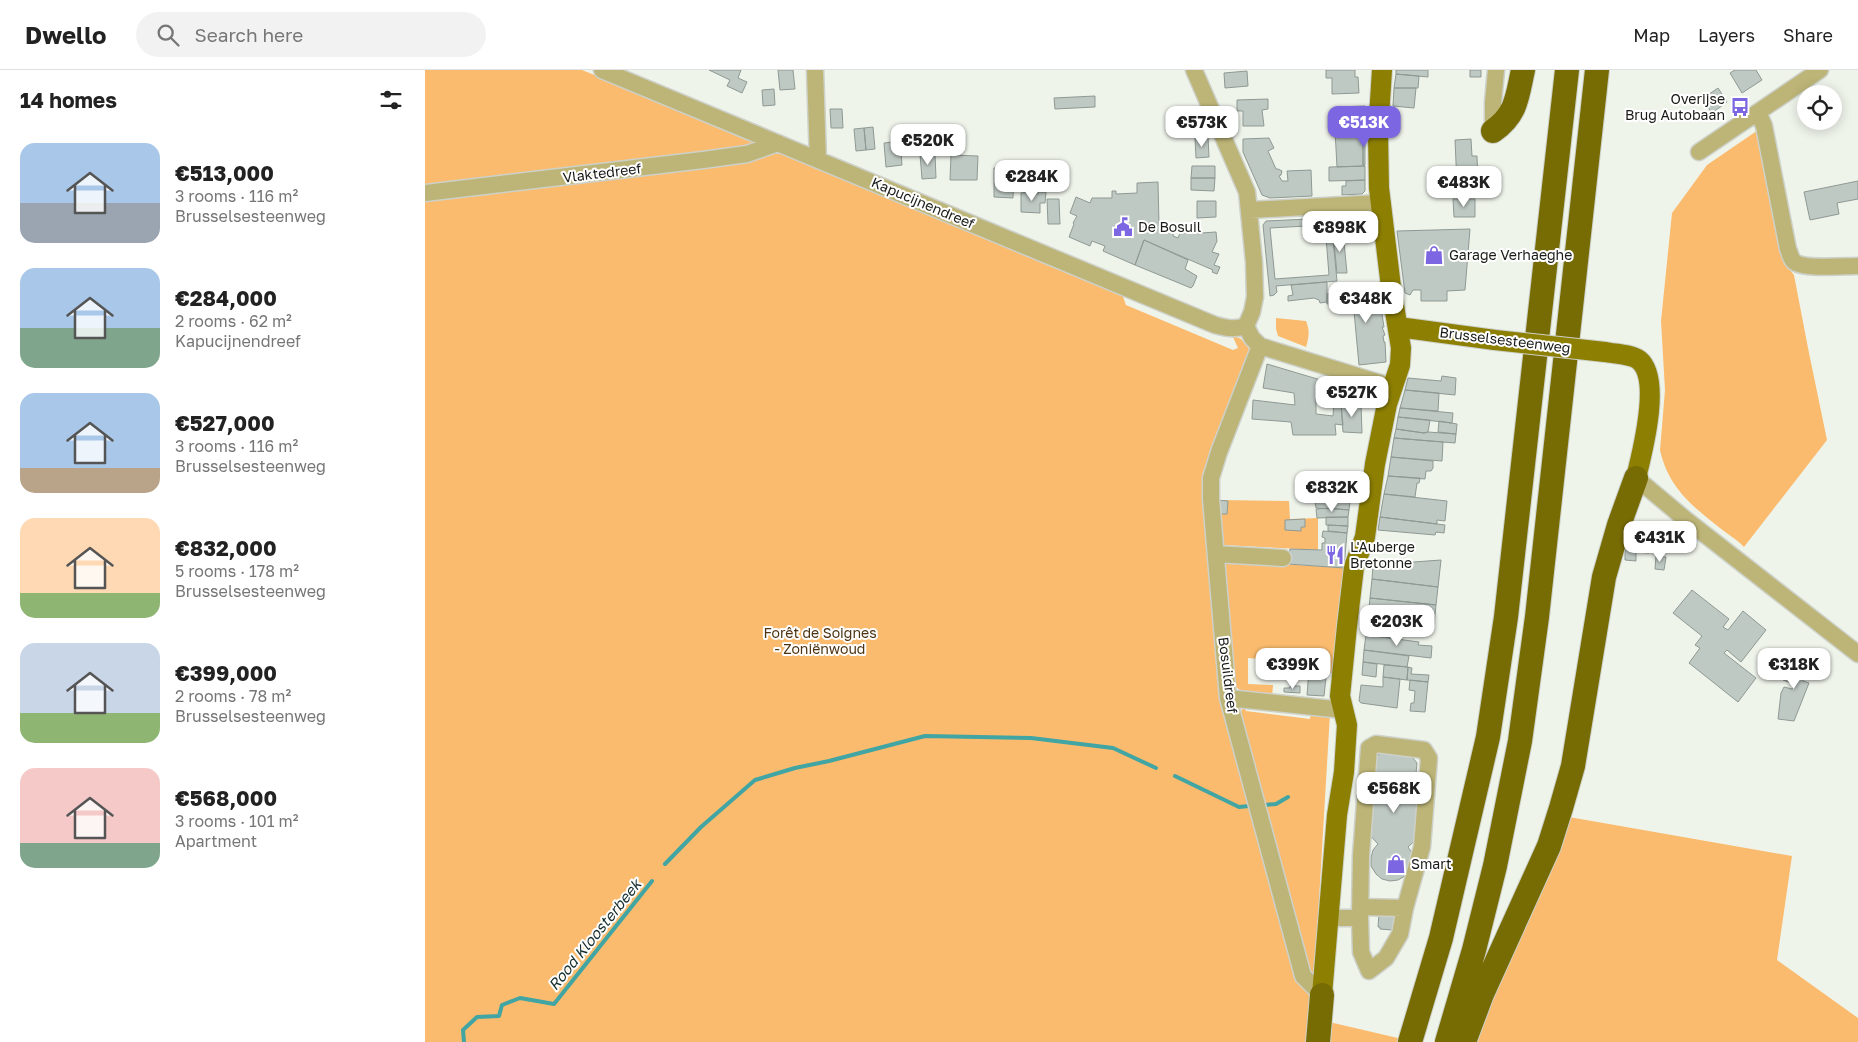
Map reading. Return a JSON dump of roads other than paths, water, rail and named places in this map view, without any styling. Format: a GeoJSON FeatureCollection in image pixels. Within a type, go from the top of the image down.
{"type":"FeatureCollection","features":[{"type":"Feature","properties":{"kind":"highway"},"geometry":{"type":"LineString","coordinates":[[1493,131],[1511,115],[1523,70]]}},
{"type":"Feature","properties":{"kind":"highway"},"geometry":{"type":"LineString","coordinates":[[1410,1042],[1441,938],[1488,737],[1508,597],[1567,70]]}},
{"type":"Feature","properties":{"kind":"highway"},"geometry":{"type":"LineString","coordinates":[[1447,1042],[1474,950],[1495,866],[1519,741],[1537,617],[1597,70]]}},
{"type":"Feature","properties":{"kind":"highway"},"geometry":{"type":"LineString","coordinates":[[1464,1042],[1482,994],[1549,846],[1573,766],[1604,577],[1619,525],[1643,484]]}},
{"type":"Feature","properties":{"kind":"highway"},"geometry":{"type":"LineString","coordinates":[[1317,989],[1318,1042]]}},
{"type":"Feature","properties":{"kind":"main road"},"geometry":{"type":"LineString","coordinates":[[1317,989],[1328,918],[1337,815],[1344,772],[1347,725],[1340,696],[1354,567],[1365,537],[1375,464],[1387,404],[1400,366],[1401,348],[1380,203],[1378,150],[1382,70]]}},
{"type":"Feature","properties":{"kind":"main road","name":"Brusselsesteenweg"},"geometry":{"type":"LineString","coordinates":[[1398,327],[1609,353],[1640,360],[1648,376],[1650,391],[1644,442],[1643,484]]}},
{"type":"Feature","properties":{"kind":"street","name":"Kapucijnendreef"},"geometry":{"type":"LineString","coordinates":[[602,70],[909,196],[1215,325],[1230,329],[1238,329],[1245,326]]}},
{"type":"Feature","properties":{"kind":"street"},"geometry":{"type":"LineString","coordinates":[[815,70],[818,160]]}},
{"type":"Feature","properties":{"kind":"street"},"geometry":{"type":"LineString","coordinates":[[1194,70],[1247,192],[1254,262],[1255,297],[1252,312],[1245,326],[1252,338],[1260,346],[1393,387]]}},
{"type":"Feature","properties":{"kind":"street"},"geometry":{"type":"LineString","coordinates":[[1699,152],[1820,70]]}},
{"type":"Feature","properties":{"kind":"street"},"geometry":{"type":"LineString","coordinates":[[1493,131],[1496,71]]}},
{"type":"Feature","properties":{"kind":"street"},"geometry":{"type":"LineString","coordinates":[[1758,112],[1764,126],[1788,249],[1792,260],[1796,264],[1814,266],[1857,266]]}},
{"type":"Feature","properties":{"kind":"street","name":"Vlaktedreef"},"geometry":{"type":"LineString","coordinates":[[425,193],[747,154],[778,143]]}},
{"type":"Feature","properties":{"kind":"street"},"geometry":{"type":"LineString","coordinates":[[1249,210],[1380,203]]}},
{"type":"Feature","properties":{"kind":"street","name":"Bosuildreef"},"geometry":{"type":"LineString","coordinates":[[1260,346],[1219,452],[1211,478],[1211,498],[1228,698],[1303,976],[1317,989]]}},
{"type":"Feature","properties":{"kind":"street"},"geometry":{"type":"LineString","coordinates":[[1643,484],[1700,531],[1858,654]]}},
{"type":"Feature","properties":{"kind":"street"},"geometry":{"type":"LineString","coordinates":[[1216,554],[1283,558]]}},
{"type":"Feature","properties":{"kind":"street"},"geometry":{"type":"LineString","coordinates":[[1228,698],[1343,710]]}},
{"type":"Feature","properties":{"kind":"street"},"geometry":{"type":"LineString","coordinates":[[1377,744],[1424,750],[1429,758],[1422,847],[1405,908],[1401,934],[1386,958],[1369,971],[1361,952],[1360,912],[1361,856],[1369,748],[1377,744]]}},
{"type":"Feature","properties":{"kind":"street"},"geometry":{"type":"LineString","coordinates":[[1328,918],[1360,912],[1405,908]]}},
{"type":"Feature","properties":{"kind":"waterway"},"geometry":{"type":"LineString","coordinates":[[665,864],[701,827],[755,780],[795,768],[925,736],[1031,738],[1113,748],[1156,768]]}},
{"type":"Feature","properties":{"kind":"waterway"},"geometry":{"type":"LineString","coordinates":[[1175,776],[1239,807],[1249,806]]}},
{"type":"Feature","properties":{"kind":"waterway"},"geometry":{"type":"LineString","coordinates":[[1265,805],[1276,804],[1288,797]]}},
{"type":"Feature","properties":{"kind":"waterway","name":"Rood Kloosterbeek"},"geometry":{"type":"LineString","coordinates":[[464,1042],[463,1030],[477,1017],[499,1016],[502,1005],[520,998],[554,1004],[652,881]]}},
{"type":"Feature","properties":{"kind":"place","name":"Overijse Brug Autobaan"},"geometry":{"type":"Point","coordinates":[1740,107]}},
{"type":"Feature","properties":{"kind":"place","name":"De Bosuil"},"geometry":{"type":"Point","coordinates":[1123,227]}},
{"type":"Feature","properties":{"kind":"place","name":"Garage Verhaeghe"},"geometry":{"type":"Point","coordinates":[1434,255]}},
{"type":"Feature","properties":{"kind":"place","name":"L'Auberge Bretonne"},"geometry":{"type":"Point","coordinates":[1335,555]}},
{"type":"Feature","properties":{"kind":"place","name":"Smart"},"geometry":{"type":"Point","coordinates":[1396,864]}},
{"type":"Feature","properties":{"kind":"park label","name":"Forêt de Soignes - Zoniënwoud"},"geometry":{"type":"Point","coordinates":[820,642]}}]}
